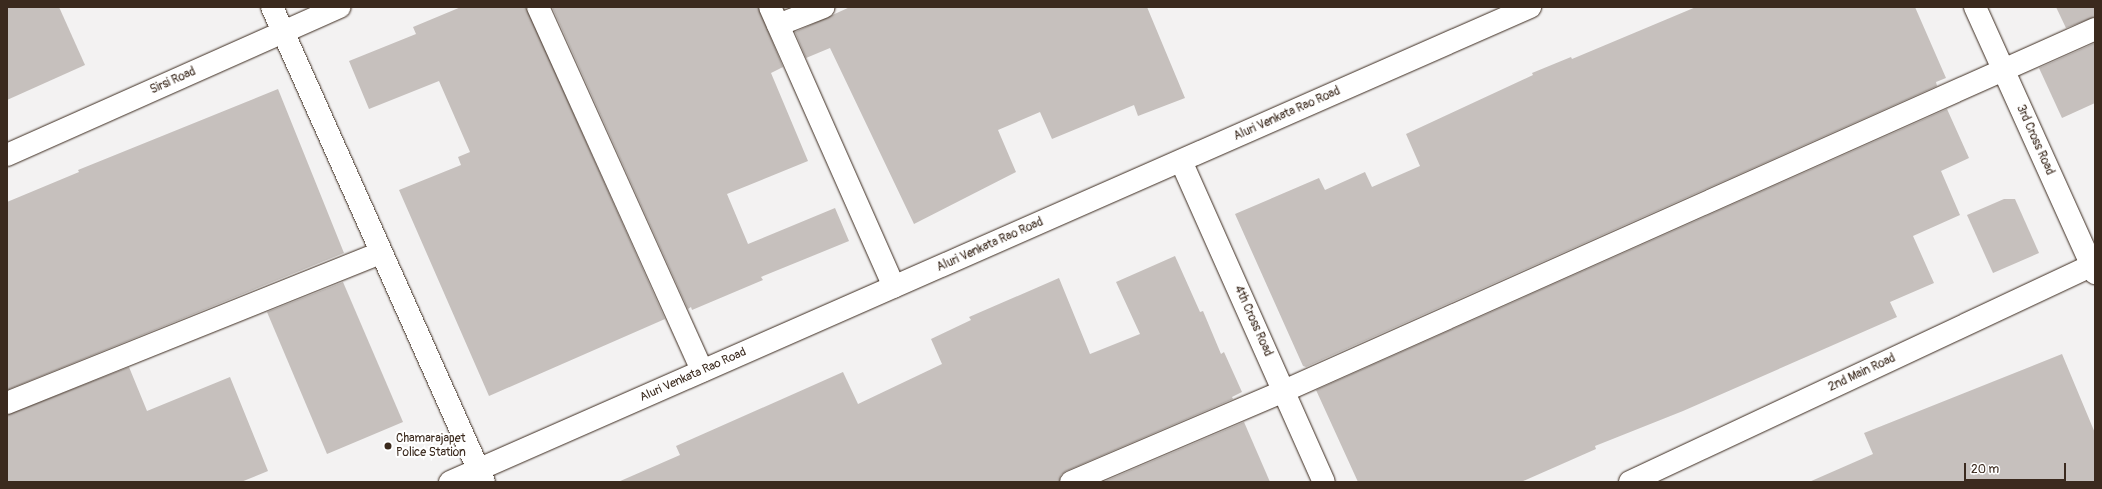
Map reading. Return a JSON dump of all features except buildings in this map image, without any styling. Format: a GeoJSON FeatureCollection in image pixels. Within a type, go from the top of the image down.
{"type":"FeatureCollection","features":[{"type":"Feature","properties":{"kind":"street"},"geometry":{"type":"LineString","coordinates":[[272,7],[380,253],[481,476]]}},
{"type":"Feature","properties":{"kind":"street","name":"Sirsi Road"},"geometry":{"type":"LineString","coordinates":[[7,155],[340,7]]}},
{"type":"Feature","properties":{"kind":"street"},"geometry":{"type":"LineString","coordinates":[[538,7],[702,371]]}},
{"type":"Feature","properties":{"kind":"street"},"geometry":{"type":"LineString","coordinates":[[824,7],[774,16],[894,287]]}},
{"type":"Feature","properties":{"kind":"street","name":"Aluri Venkata Rao Road"},"geometry":{"type":"LineString","coordinates":[[450,482],[481,476],[702,371],[1530,7]]}},
{"type":"Feature","properties":{"kind":"street","name":"3rd Cross Road"},"geometry":{"type":"LineString","coordinates":[[1975,7],[2094,268]]}},
{"type":"Feature","properties":{"kind":"street"},"geometry":{"type":"LineString","coordinates":[[1071,482],[1284,391],[2095,29]]}},
{"type":"Feature","properties":{"kind":"street","name":"4th Cross Road"},"geometry":{"type":"LineString","coordinates":[[1181,161],[1324,482]]}},
{"type":"Feature","properties":{"kind":"street"},"geometry":{"type":"LineString","coordinates":[[7,403],[380,253]]}},
{"type":"Feature","properties":{"kind":"street","name":"2nd Main Road"},"geometry":{"type":"LineString","coordinates":[[1630,482],[2094,268]]}},
{"type":"Feature","properties":{"kind":"place","name":"Chamarajapet Police Station"},"geometry":{"type":"Point","coordinates":[388,446]}}]}
